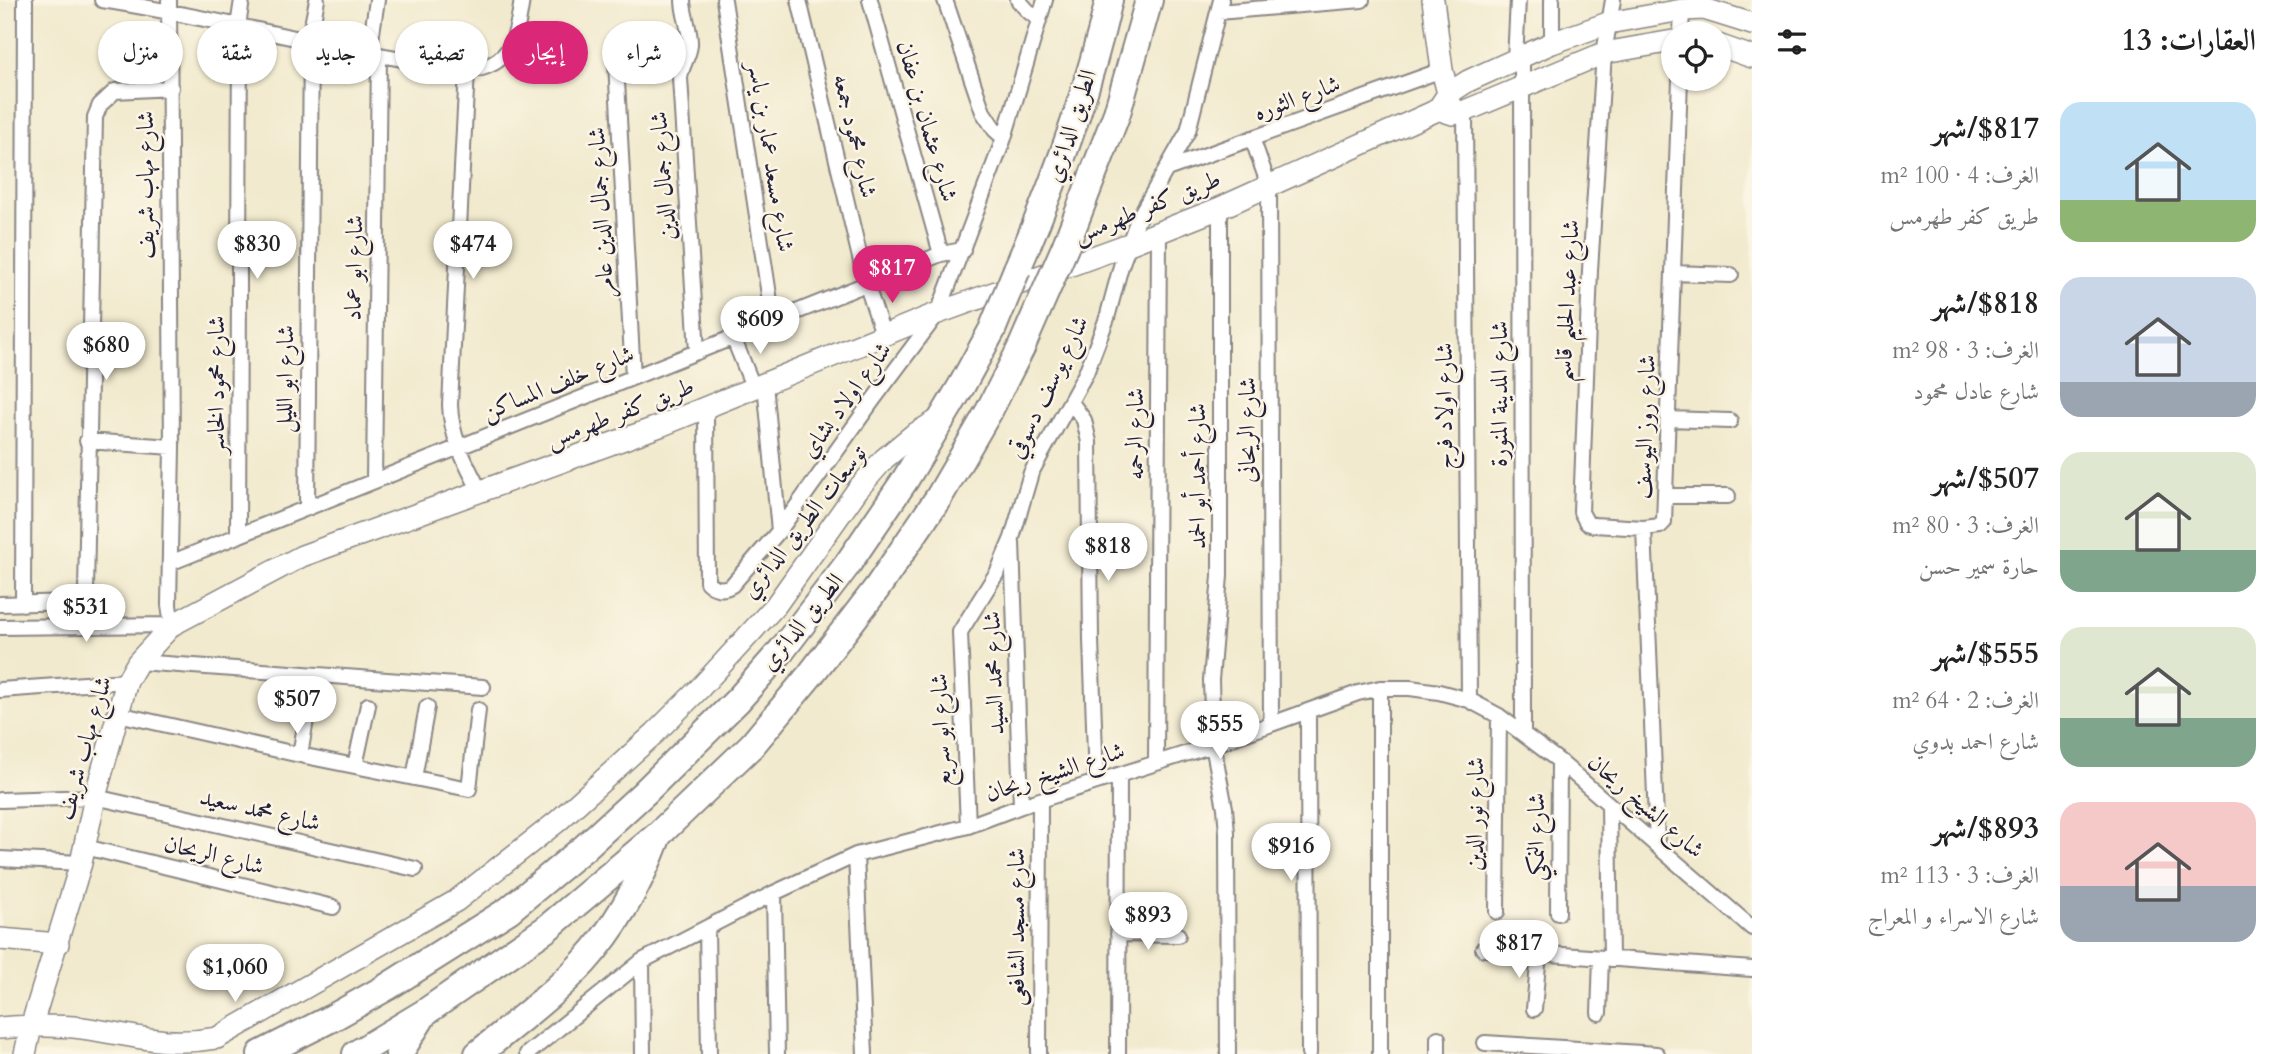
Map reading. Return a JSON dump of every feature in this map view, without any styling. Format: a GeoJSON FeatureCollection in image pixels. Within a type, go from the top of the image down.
{"type":"FeatureCollection","features":[{"type":"Feature","properties":{"kind":"highway","name":"الطريق الدائري"},"geometry":{"type":"LineString","coordinates":[[261,1054],[332,1018],[509,911],[624,811],[738,700],[782,650],[847,565],[905,480],[962,386],[992,330],[1045,205],[1089,74],[1109,0]]}},
{"type":"Feature","properties":{"kind":"highway","name":"الطريق الدائري"},"geometry":{"type":"LineString","coordinates":[[356,1054],[424,1013],[546,929],[658,835],[752,745],[877,588],[939,497],[989,411],[1021,348],[1066,245],[1117,113],[1149,0]]}},
{"type":"Feature","properties":{"kind":"highway"},"geometry":{"type":"LineString","coordinates":[[478,1054],[567,979],[600,942],[634,891],[658,835]]}},
{"type":"Feature","properties":{"kind":"highway"},"geometry":{"type":"LineString","coordinates":[[399,1054],[424,1013]]}},
{"type":"Feature","properties":{"kind":"street"},"geometry":{"type":"LineString","coordinates":[[23,604],[25,0]]}},
{"type":"Feature","properties":{"kind":"street"},"geometry":{"type":"LineString","coordinates":[[102,0],[169,5],[222,21]]}},
{"type":"Feature","properties":{"kind":"street","name":"شارع محمود الخاسر"},"geometry":{"type":"LineString","coordinates":[[240,21],[242,0]]}},
{"type":"Feature","properties":{"kind":"street","name":"شارع ابو الليل"},"geometry":{"type":"LineString","coordinates":[[313,21],[317,0]]}},
{"type":"Feature","properties":{"kind":"street","name":"شارع ابو عماد"},"geometry":{"type":"LineString","coordinates":[[376,21],[377,0]]}},
{"type":"Feature","properties":{"kind":"street"},"geometry":{"type":"LineString","coordinates":[[488,65],[509,51],[516,33],[522,0]]}},
{"type":"Feature","properties":{"kind":"street","name":"شارع جمال الدين"},"geometry":{"type":"LineString","coordinates":[[684,0],[690,50],[681,67],[680,78],[697,352]]}},
{"type":"Feature","properties":{"kind":"street","name":"شارع مسعد عمار بن ياسر"},"geometry":{"type":"LineString","coordinates":[[724,0],[773,321]]}},
{"type":"Feature","properties":{"kind":"street","name":"شارع محمود جمعه"},"geometry":{"type":"LineString","coordinates":[[799,0],[866,284],[884,337]]}},
{"type":"Feature","properties":{"kind":"street","name":"شارع عثمان بن عفان"},"geometry":{"type":"LineString","coordinates":[[870,0],[941,254]]}},
{"type":"Feature","properties":{"kind":"street"},"geometry":{"type":"LineString","coordinates":[[945,0],[983,112],[989,123],[1004,138]]}},
{"type":"Feature","properties":{"kind":"street"},"geometry":{"type":"LineString","coordinates":[[1018,0],[1039,19]]}},
{"type":"Feature","properties":{"kind":"street","name":"شارع اولاد بشاي"},"geometry":{"type":"LineString","coordinates":[[706,408],[707,582],[719,589],[732,585],[779,531],[939,313],[1004,138],[1045,0]]}},
{"type":"Feature","properties":{"kind":"street"},"geometry":{"type":"LineString","coordinates":[[1220,6],[1362,0]]}},
{"type":"Feature","properties":{"kind":"street"},"geometry":{"type":"LineString","coordinates":[[1433,0],[1442,69],[1451,107]]}},
{"type":"Feature","properties":{"kind":"street","name":"شارع المدينة المنورة"},"geometry":{"type":"LineString","coordinates":[[1518,0],[1522,87],[1523,732]]}},
{"type":"Feature","properties":{"kind":"street"},"geometry":{"type":"LineString","coordinates":[[1552,0],[1552,43]]}},
{"type":"Feature","properties":{"kind":"street","name":"شارع عبد الحليم قاسم"},"geometry":{"type":"LineString","coordinates":[[1613,0],[1604,53],[1590,270],[1581,512],[1587,523],[1594,525],[1644,528]]}},
{"type":"Feature","properties":{"kind":"street","name":"شارع مهاب شريف"},"geometry":{"type":"LineString","coordinates":[[25,1054],[83,855],[95,797],[127,681],[138,662],[172,625],[169,605],[172,447],[169,5]]}},
{"type":"Feature","properties":{"kind":"street","name":"طريق كفر طهرمس"},"geometry":{"type":"LineString","coordinates":[[1451,107],[1468,81],[1552,43],[1608,23],[1704,5],[1752,24]]}},
{"type":"Feature","properties":{"kind":"street","name":"شارع يوسف دسوقي"},"geometry":{"type":"LineString","coordinates":[[960,632],[990,587],[1012,538],[1031,473],[1071,402],[1097,346],[1129,244],[1146,202],[1182,145],[1193,118],[1220,6]]}},
{"type":"Feature","properties":{"kind":"street"},"geometry":{"type":"LineString","coordinates":[[1682,10],[1682,21]]}},
{"type":"Feature","properties":{"kind":"street","name":"طريق كفر طهرمس"},"geometry":{"type":"LineString","coordinates":[[172,625],[302,556],[481,493],[706,408],[939,313],[1129,244],[1220,208],[1451,107],[1522,87],[1604,53],[1661,43]]}},
{"type":"Feature","properties":{"kind":"street"},"geometry":{"type":"LineString","coordinates":[[1731,50],[1752,57]]}},
{"type":"Feature","properties":{"kind":"street","name":"شارع الثوره"},"geometry":{"type":"LineString","coordinates":[[1166,169],[1442,69]]}},
{"type":"Feature","properties":{"kind":"street","name":"شارع محمود الخاسر"},"geometry":{"type":"LineString","coordinates":[[239,84],[239,536]]}},
{"type":"Feature","properties":{"kind":"street","name":"شارع ابو الليل"},"geometry":{"type":"LineString","coordinates":[[307,508],[310,84]]}},
{"type":"Feature","properties":{"kind":"street","name":"شارع ابو عماد"},"geometry":{"type":"LineString","coordinates":[[374,84],[374,481]]}},
{"type":"Feature","properties":{"kind":"street"},"geometry":{"type":"LineString","coordinates":[[466,84],[450,419],[457,448],[481,493]]}},
{"type":"Feature","properties":{"kind":"street","name":"شارع جمال الدين عامر"},"geometry":{"type":"LineString","coordinates":[[617,84],[633,377]]}},
{"type":"Feature","properties":{"kind":"street"},"geometry":{"type":"LineString","coordinates":[[0,604],[73,602],[79,601],[86,593],[95,117],[100,105],[115,91],[171,88]]}},
{"type":"Feature","properties":{"kind":"street","name":"شارع روز اليوسف"},"geometry":{"type":"LineString","coordinates":[[1657,844],[1644,528],[1660,526],[1664,522],[1679,91]]}},
{"type":"Feature","properties":{"kind":"street","name":"شارع اولاد فرج"},"geometry":{"type":"LineString","coordinates":[[1451,107],[1469,700]]}},
{"type":"Feature","properties":{"kind":"street","name":"شارع الريحانى"},"geometry":{"type":"LineString","coordinates":[[1252,138],[1269,186],[1271,724]]}},
{"type":"Feature","properties":{"kind":"street","name":"شارع أحمد أبو الحمد"},"geometry":{"type":"LineString","coordinates":[[1220,208],[1220,576],[1212,668],[1213,745],[1227,833],[1227,1054]]}},
{"type":"Feature","properties":{"kind":"street","name":"شارع الرحمه"},"geometry":{"type":"LineString","coordinates":[[1156,763],[1159,232]]}},
{"type":"Feature","properties":{"kind":"street","name":"شارع خلف المساكن"},"geometry":{"type":"LineString","coordinates":[[170,563],[941,254],[963,250]]}},
{"type":"Feature","properties":{"kind":"street"},"geometry":{"type":"LineString","coordinates":[[1673,273],[1731,275]]}},
{"type":"Feature","properties":{"kind":"street"},"geometry":{"type":"LineString","coordinates":[[733,337],[759,387],[779,531]]}},
{"type":"Feature","properties":{"kind":"street"},"geometry":{"type":"LineString","coordinates":[[1071,402],[1084,420],[1089,442],[1096,782]]}},
{"type":"Feature","properties":{"kind":"street","name":"توسعات الطريق الدائري"},"geometry":{"type":"LineString","coordinates":[[0,1028],[79,1028],[167,1042],[190,1043],[217,1038],[456,901],[508,862],[607,778],[682,705],[776,604],[870,473],[899,445],[943,417]]}},
{"type":"Feature","properties":{"kind":"street"},"geometry":{"type":"LineString","coordinates":[[1668,419],[1730,421]]}},
{"type":"Feature","properties":{"kind":"street"},"geometry":{"type":"LineString","coordinates":[[87,441],[172,447]]}},
{"type":"Feature","properties":{"kind":"street"},"geometry":{"type":"LineString","coordinates":[[1665,496],[1728,496]]}},
{"type":"Feature","properties":{"kind":"street","name":"شارع محمد السيد"},"geometry":{"type":"LineString","coordinates":[[1012,538],[1021,806]]}},
{"type":"Feature","properties":{"kind":"street"},"geometry":{"type":"LineString","coordinates":[[0,627],[172,625]]}},
{"type":"Feature","properties":{"kind":"street","name":"شارع ابو سريع"},"geometry":{"type":"LineString","coordinates":[[960,632],[968,826]]}},
{"type":"Feature","properties":{"kind":"street"},"geometry":{"type":"LineString","coordinates":[[138,662],[483,687]]}},
{"type":"Feature","properties":{"kind":"street"},"geometry":{"type":"LineString","coordinates":[[0,690],[127,681]]}},
{"type":"Feature","properties":{"kind":"street"},"geometry":{"type":"LineString","coordinates":[[1380,688],[1380,1054]]}},
{"type":"Feature","properties":{"kind":"street","name":"شارع الشيخ ريحان"},"geometry":{"type":"LineString","coordinates":[[642,961],[856,855],[968,826],[1021,806],[1213,745],[1358,693],[1380,688],[1420,689],[1469,700],[1499,716],[1559,761],[1752,928]]}},
{"type":"Feature","properties":{"kind":"street"},"geometry":{"type":"LineString","coordinates":[[300,755],[309,702]]}},
{"type":"Feature","properties":{"kind":"street"},"geometry":{"type":"LineString","coordinates":[[355,766],[368,705]]}},
{"type":"Feature","properties":{"kind":"street"},"geometry":{"type":"LineString","coordinates":[[414,778],[427,707]]}},
{"type":"Feature","properties":{"kind":"street"},"geometry":{"type":"LineString","coordinates":[[118,714],[469,789],[478,710]]}},
{"type":"Feature","properties":{"kind":"street"},"geometry":{"type":"LineString","coordinates":[[1308,712],[1309,1054]]}},
{"type":"Feature","properties":{"kind":"street","name":"شارع نور الدين"},"geometry":{"type":"LineString","coordinates":[[1497,912],[1499,716]]}},
{"type":"Feature","properties":{"kind":"street","name":"شارع النمكي"},"geometry":{"type":"LineString","coordinates":[[1558,913],[1559,761]]}},
{"type":"Feature","properties":{"kind":"street"},"geometry":{"type":"LineString","coordinates":[[1118,1054],[1119,775]]}},
{"type":"Feature","properties":{"kind":"street","name":"شارع محمد سعيد"},"geometry":{"type":"LineString","coordinates":[[0,800],[95,797],[415,869]]}},
{"type":"Feature","properties":{"kind":"street","name":"شارع مسجد الشافعى"},"geometry":{"type":"LineString","coordinates":[[1039,1054],[1040,800]]}},
{"type":"Feature","properties":{"kind":"street"},"geometry":{"type":"LineString","coordinates":[[1599,1013],[1606,958],[1609,805]]}},
{"type":"Feature","properties":{"kind":"street","name":"شارع الريحان"},"geometry":{"type":"LineString","coordinates":[[0,859],[83,855],[333,908]]}},
{"type":"Feature","properties":{"kind":"street"},"geometry":{"type":"LineString","coordinates":[[856,855],[864,1054]]}},
{"type":"Feature","properties":{"kind":"street"},"geometry":{"type":"LineString","coordinates":[[774,894],[777,1054]]}},
{"type":"Feature","properties":{"kind":"street"},"geometry":{"type":"LineString","coordinates":[[707,929],[709,1054]]}},
{"type":"Feature","properties":{"kind":"street"},"geometry":{"type":"LineString","coordinates":[[1118,934],[1178,935]]}},
{"type":"Feature","properties":{"kind":"street"},"geometry":{"type":"LineString","coordinates":[[0,939],[58,944]]}},
{"type":"Feature","properties":{"kind":"street"},"geometry":{"type":"LineString","coordinates":[[1483,949],[1752,969]]}},
{"type":"Feature","properties":{"kind":"street"},"geometry":{"type":"LineString","coordinates":[[1534,1009],[1539,953]]}},
{"type":"Feature","properties":{"kind":"street"},"geometry":{"type":"LineString","coordinates":[[527,1054],[642,961]]}},
{"type":"Feature","properties":{"kind":"street"},"geometry":{"type":"LineString","coordinates":[[642,961],[643,1054]]}},
{"type":"Feature","properties":{"kind":"street"},"geometry":{"type":"LineString","coordinates":[[1438,1038],[1438,1054]]}},
{"type":"Feature","properties":{"kind":"street"},"geometry":{"type":"LineString","coordinates":[[1485,1043],[1538,1050],[1657,1054]]}}]}
